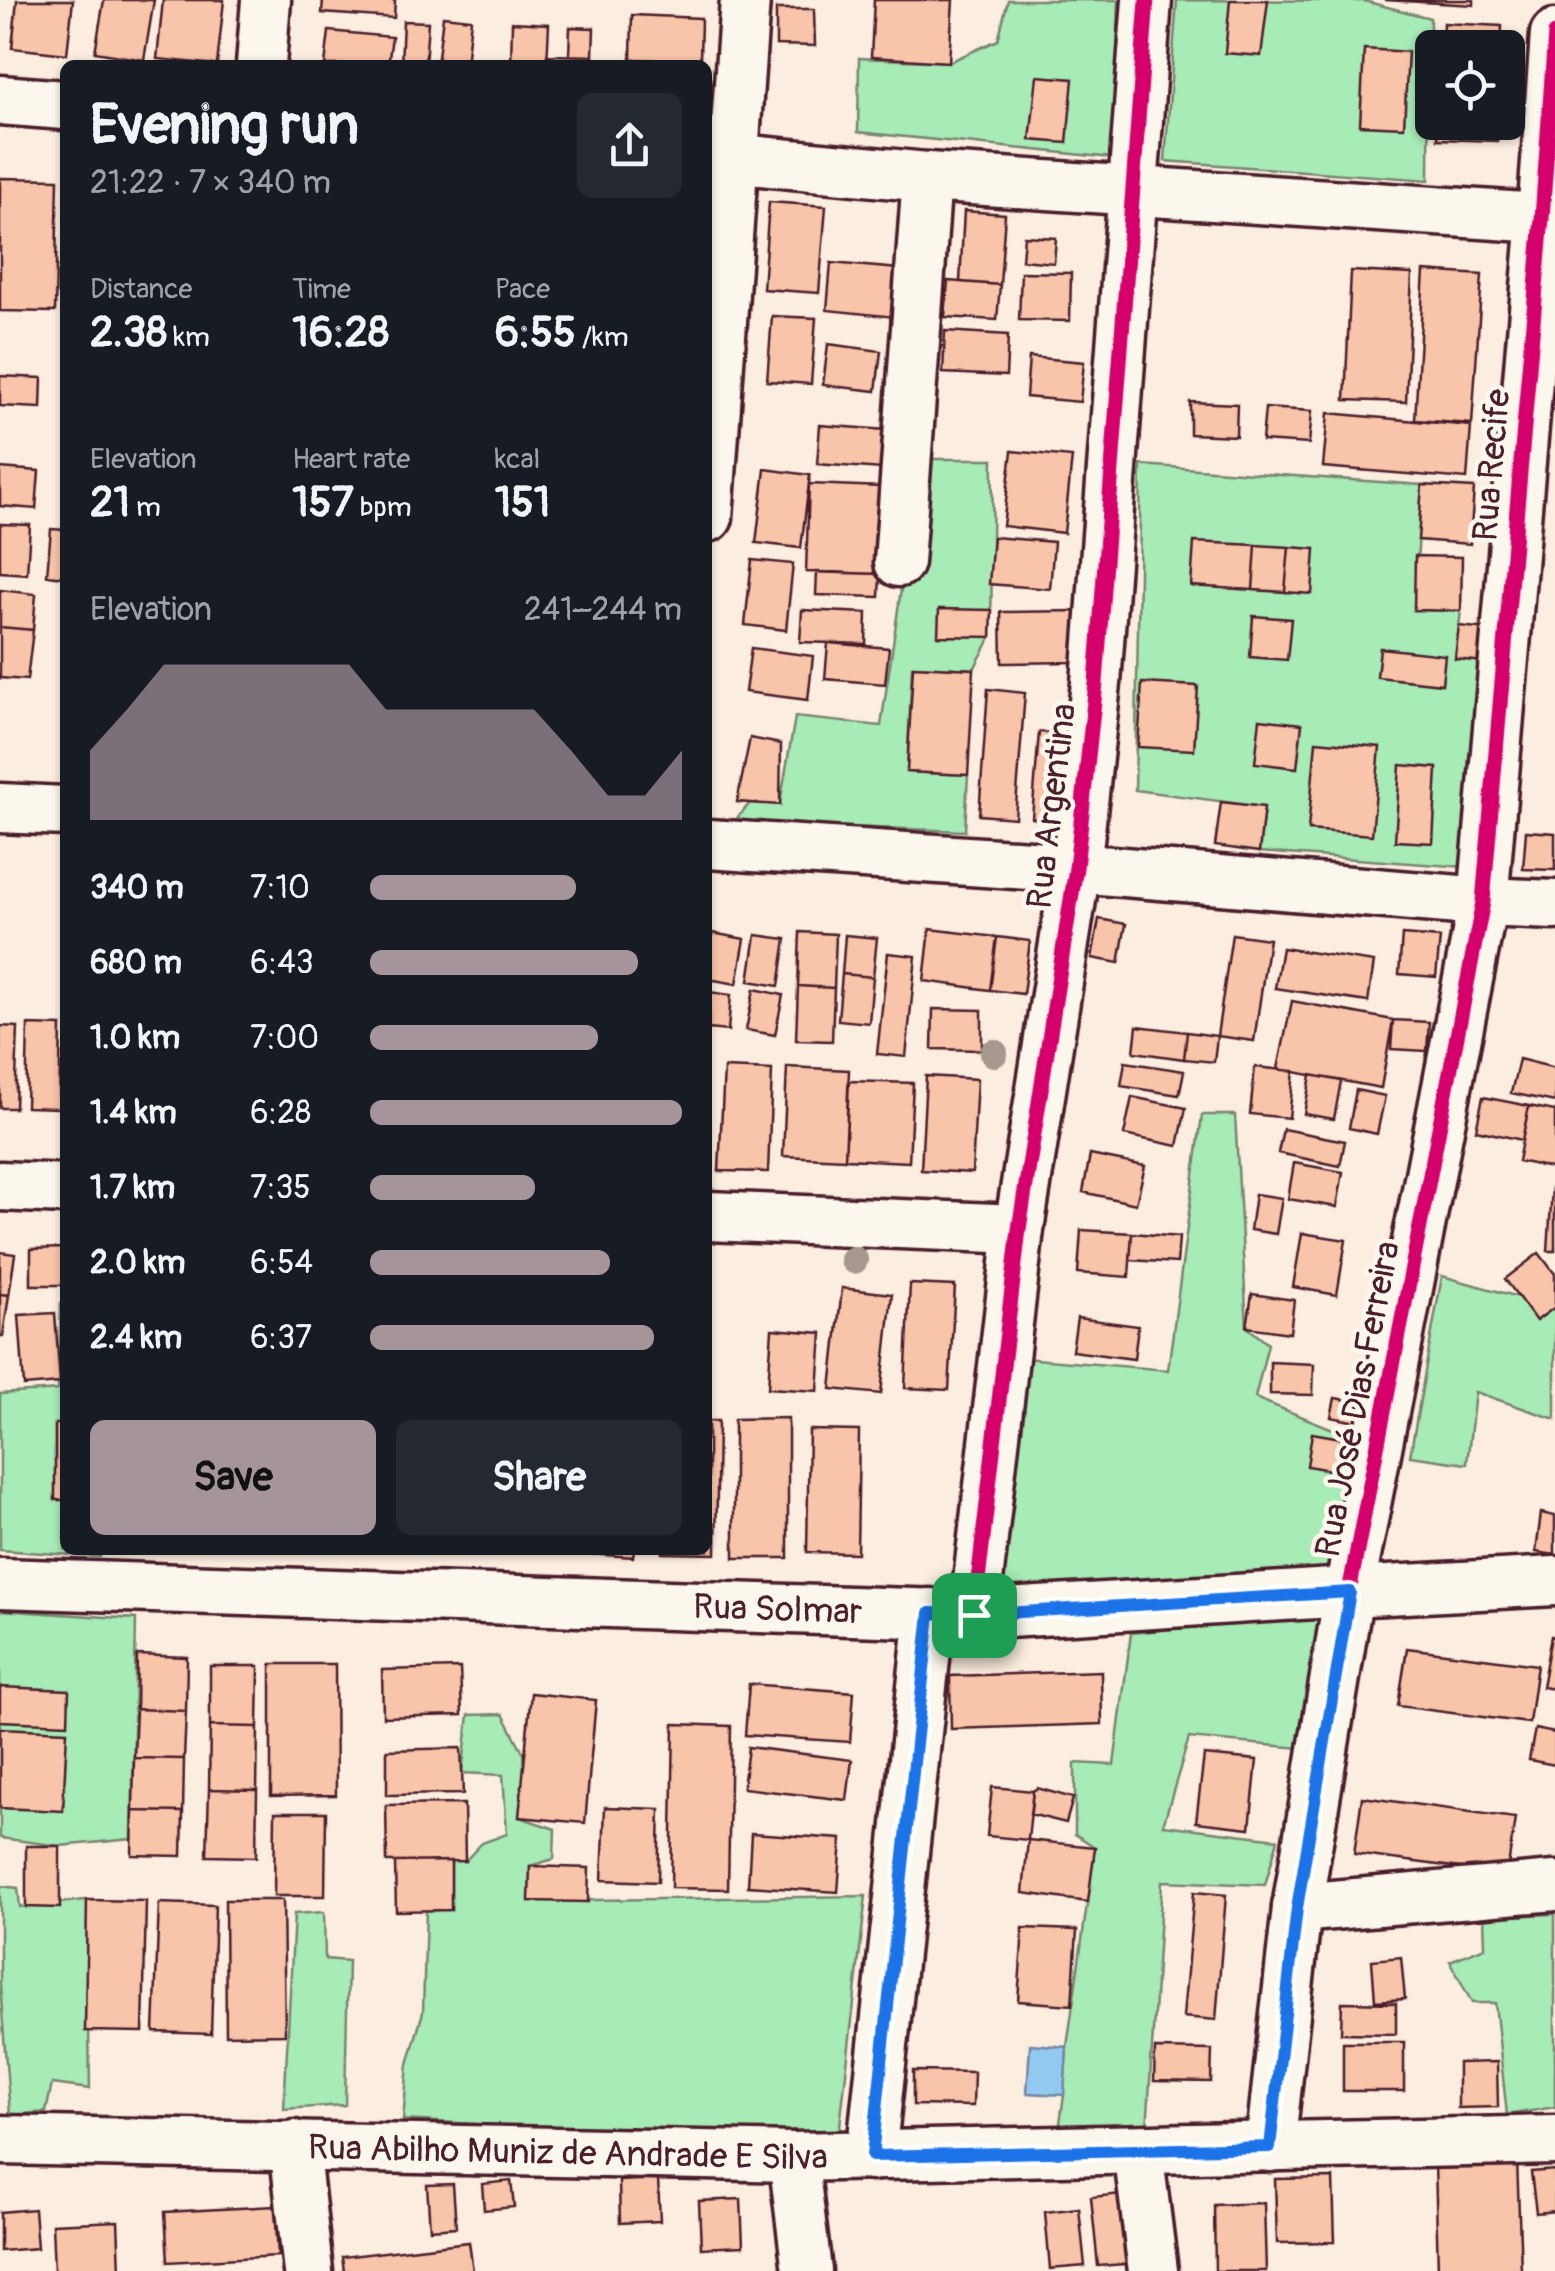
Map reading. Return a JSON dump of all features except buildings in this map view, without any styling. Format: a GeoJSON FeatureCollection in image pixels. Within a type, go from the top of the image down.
{"type":"FeatureCollection","features":[{"type":"Feature","properties":{"kind":"street"},"geometry":{"type":"LineString","coordinates":[[260,60],[266,0]]}},
{"type":"Feature","properties":{"kind":"street"},"geometry":{"type":"LineString","coordinates":[[712,380],[721,157],[745,0]]}},
{"type":"Feature","properties":{"kind":"street","name":"Rua Argentina"},"geometry":{"type":"LineString","coordinates":[[872,2156],[952,1614],[1076,868],[1096,682],[1146,0]]}},
{"type":"Feature","properties":{"kind":"street","name":"Rua Recife"},"geometry":{"type":"LineString","coordinates":[[1483,902],[1549,219],[1555,34]]}},
{"type":"Feature","properties":{"kind":"street"},"geometry":{"type":"LineString","coordinates":[[0,100],[60,105]]}},
{"type":"Feature","properties":{"kind":"street"},"geometry":{"type":"LineString","coordinates":[[721,157],[928,177],[1549,219]]}},
{"type":"Feature","properties":{"kind":"street"},"geometry":{"type":"LineString","coordinates":[[899,562],[928,177]]}},
{"type":"Feature","properties":{"kind":"street"},"geometry":{"type":"LineString","coordinates":[[0,808],[60,811]]}},
{"type":"Feature","properties":{"kind":"street"},"geometry":{"type":"LineString","coordinates":[[712,844],[1555,905]]}},
{"type":"Feature","properties":{"kind":"street","name":"Rua José Dias Ferreira"},"geometry":{"type":"LineString","coordinates":[[1270,2147],[1297,1908],[1350,1592],[1483,902]]}},
{"type":"Feature","properties":{"kind":"street"},"geometry":{"type":"LineString","coordinates":[[0,1186],[60,1189]]}},
{"type":"Feature","properties":{"kind":"street"},"geometry":{"type":"LineString","coordinates":[[712,1216],[1018,1229]]}},
{"type":"Feature","properties":{"kind":"street","name":"Rua Solmar"},"geometry":{"type":"LineString","coordinates":[[0,1583],[952,1614],[1555,1582]]}},
{"type":"Feature","properties":{"kind":"street"},"geometry":{"type":"LineString","coordinates":[[1297,1908],[1555,1886]]}},
{"type":"Feature","properties":{"kind":"street","name":"Rua Abilho Muniz de Andrade E Silva"},"geometry":{"type":"LineString","coordinates":[[0,2140],[793,2157],[1555,2140]]}},
{"type":"Feature","properties":{"kind":"street"},"geometry":{"type":"LineString","coordinates":[[294,2146],[308,2271]]}},
{"type":"Feature","properties":{"kind":"street"},"geometry":{"type":"LineString","coordinates":[[1138,2150],[1153,2271]]}},
{"type":"Feature","properties":{"kind":"street"},"geometry":{"type":"LineString","coordinates":[[793,2157],[807,2271]]}},
{"type":"Feature","properties":{"kind":"green space"},"geometry":{"type":"Polygon","coordinates":[[[1008,0],[1119,0],[1113,158],[858,132],[859,58],[949,62],[998,40],[1008,0]]]}},
{"type":"Feature","properties":{"kind":"green space"},"geometry":{"type":"Polygon","coordinates":[[[1177,0],[1364,1],[1430,18],[1430,30],[1415,30],[1415,140],[1429,140],[1429,180],[1165,161],[1177,0]]]}},
{"type":"Feature","properties":{"kind":"green space"},"geometry":{"type":"Polygon","coordinates":[[[920,459],[993,459],[991,637],[974,669],[912,666],[907,772],[968,775],[965,831],[733,823],[750,803],[780,804],[795,717],[881,726],[920,459]]]}},
{"type":"Feature","properties":{"kind":"green space"},"geometry":{"type":"Polygon","coordinates":[[[1141,465],[1422,485],[1414,610],[1461,611],[1455,659],[1484,662],[1465,867],[1259,852],[1264,807],[1135,790],[1141,465]]]}},
{"type":"Feature","properties":{"kind":"green space"},"geometry":{"type":"Polygon","coordinates":[[[1202,1115],[1235,1115],[1247,1327],[1268,1344],[1255,1398],[1361,1440],[1332,1575],[994,1595],[1023,1358],[1168,1370],[1202,1115]]]}},
{"type":"Feature","properties":{"kind":"green space"},"geometry":{"type":"Polygon","coordinates":[[[1442,1276],[1555,1307],[1555,1419],[1475,1392],[1467,1464],[1410,1456],[1442,1276]]]}},
{"type":"Feature","properties":{"kind":"green space"},"geometry":{"type":"Polygon","coordinates":[[[60,1333],[60,1462],[55,1499],[60,1500],[60,1554],[0,1550],[0,1394],[58,1390],[60,1333]]]}},
{"type":"Feature","properties":{"kind":"green space"},"geometry":{"type":"Polygon","coordinates":[[[0,1610],[136,1619],[132,1839],[60,1846],[0,1838],[0,1610]]]}},
{"type":"Feature","properties":{"kind":"green space"},"geometry":{"type":"Polygon","coordinates":[[[1319,1615],[1300,1748],[1189,1738],[1163,1825],[1278,1839],[1265,1885],[1162,1881],[1147,2131],[1059,2130],[1095,1847],[1075,1834],[1075,1763],[1114,1765],[1131,1633],[1319,1615]]]}},
{"type":"Feature","properties":{"kind":"green space"},"geometry":{"type":"Polygon","coordinates":[[[503,1714],[526,1758],[519,1817],[555,1829],[554,1859],[530,1866],[530,1901],[866,1896],[838,2144],[403,2120],[408,2064],[423,2012],[426,1910],[451,1910],[451,1861],[465,1861],[482,1843],[507,1834],[503,1775],[462,1773],[469,1715],[503,1714]]]}},
{"type":"Feature","properties":{"kind":"green space"},"geometry":{"type":"Polygon","coordinates":[[[0,1886],[18,1888],[20,1907],[87,1900],[90,2089],[52,2084],[46,2112],[10,2115],[0,1985],[0,1886]]]}},
{"type":"Feature","properties":{"kind":"green space"},"geometry":{"type":"Polygon","coordinates":[[[324,1912],[325,1959],[348,1961],[345,2105],[284,2109],[294,1914],[324,1912]]]}},
{"type":"Feature","properties":{"kind":"green space"},"geometry":{"type":"Polygon","coordinates":[[[1555,1914],[1555,2107],[1507,2115],[1495,2003],[1472,2003],[1450,1961],[1485,1947],[1484,1917],[1555,1914]]]}},
{"type":"Feature","properties":{"kind":"water"},"geometry":{"type":"Polygon","coordinates":[[[1030,2044],[1067,2047],[1064,2095],[1027,2093],[1030,2044]]]}},
{"type":"Feature","properties":{"kind":"cycle path"},"geometry":{"type":"LineString","coordinates":[[974,1615],[1019,1229],[1076,868],[1096,683],[1147,0]]}},
{"type":"Feature","properties":{"kind":"cycle path"},"geometry":{"type":"LineString","coordinates":[[1270,2147],[1297,1908],[1349,1592],[1483,902],[1555,34]]}},
{"type":"Feature","properties":{"kind":"route"},"geometry":{"type":"LineString","coordinates":[[1350,1592],[1297,1908],[1270,2147],[872,2156],[930,1613],[974,1615],[1350,1592]]}}]}
